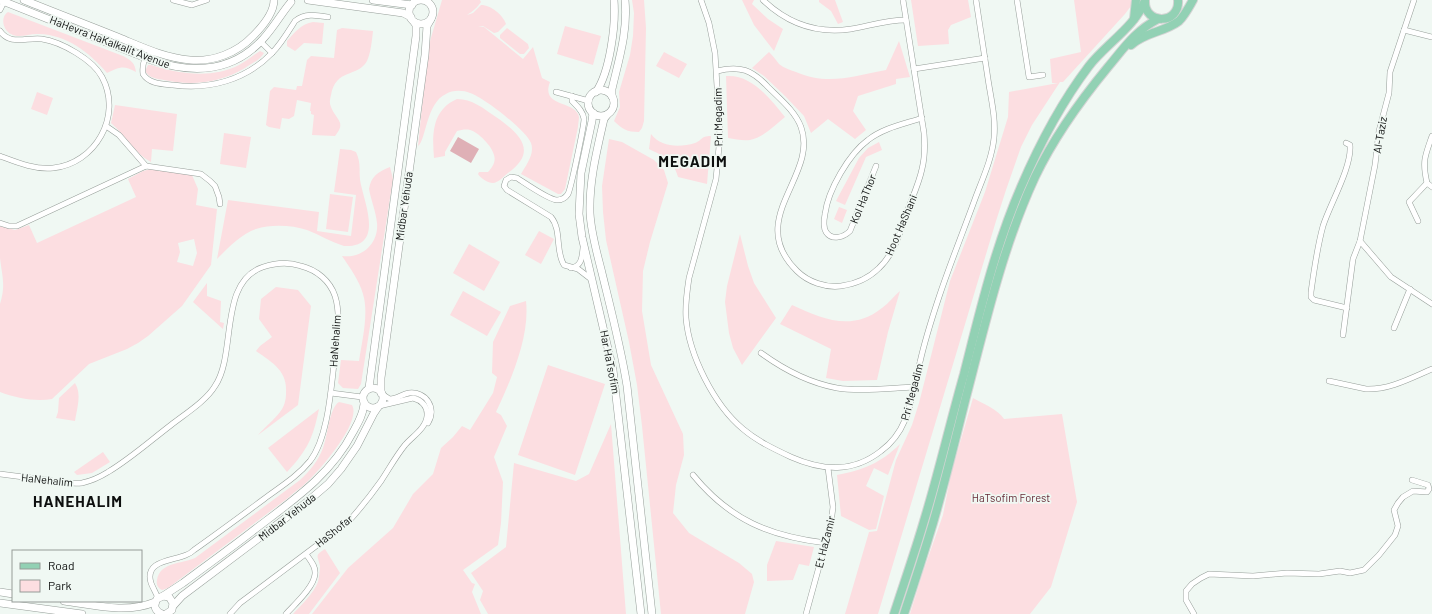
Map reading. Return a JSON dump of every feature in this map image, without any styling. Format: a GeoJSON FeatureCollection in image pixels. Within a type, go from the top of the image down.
{"type":"FeatureCollection","features":[{"type":"Feature","properties":{"kind":"main road","name":"HaHevra HaKalkalit Avenue"},"geometry":{"type":"LineString","coordinates":[[24,0],[158,53],[190,60],[210,59],[224,56],[244,44],[257,33],[270,13],[275,0]]}},
{"type":"Feature","properties":{"kind":"main road"},"geometry":{"type":"LineString","coordinates":[[275,0],[283,4],[293,1]]}},
{"type":"Feature","properties":{"kind":"main road"},"geometry":{"type":"LineString","coordinates":[[308,0],[403,13],[420,24],[424,24],[431,19],[433,13],[432,3],[423,0],[416,2],[373,0]]}},
{"type":"Feature","properties":{"kind":"main road"},"geometry":{"type":"LineString","coordinates":[[614,0],[613,39],[603,79],[596,92],[592,94],[589,100],[590,109],[598,116],[607,115],[613,108],[614,100],[612,96],[612,89],[624,41],[626,15],[625,0]]}},
{"type":"Feature","properties":{"kind":"main road"},"geometry":{"type":"LineString","coordinates":[[1134,20],[1136,0]]}},
{"type":"Feature","properties":{"kind":"main road"},"geometry":{"type":"LineString","coordinates":[[894,614],[924,521],[993,263],[1014,202],[1047,131],[1072,91],[1089,66],[1134,20],[1143,7],[1145,0]]}},
{"type":"Feature","properties":{"kind":"main road"},"geometry":{"type":"LineString","coordinates":[[1145,0],[1146,9],[1158,19]]}},
{"type":"Feature","properties":{"kind":"main road"},"geometry":{"type":"LineString","coordinates":[[904,614],[933,523],[993,296],[1021,211],[1036,176],[1055,140],[1088,92],[1126,44],[1140,31],[1158,19],[1168,18],[1176,12],[1178,4],[1183,0]]}},
{"type":"Feature","properties":{"kind":"main road"},"geometry":{"type":"LineString","coordinates":[[1111,64],[1135,41],[1178,21],[1184,16],[1193,0]]}},
{"type":"Feature","properties":{"kind":"main road","name":"HaHevra HaKalkalit Avenue"},"geometry":{"type":"LineString","coordinates":[[3,1],[145,58],[168,65],[196,69],[212,68],[227,64],[250,52],[269,33],[293,1]]}},
{"type":"Feature","properties":{"kind":"main road"},"geometry":{"type":"LineString","coordinates":[[413,20],[409,11],[416,2]]}},
{"type":"Feature","properties":{"kind":"main road","name":"Midbar Yehuda"},"geometry":{"type":"LineString","coordinates":[[382,393],[381,378],[425,55],[427,26],[431,19]]}},
{"type":"Feature","properties":{"kind":"main road","name":"Midbar Yehuda"},"geometry":{"type":"LineString","coordinates":[[369,388],[416,36],[416,25],[413,20]]}},
{"type":"Feature","properties":{"kind":"main road"},"geometry":{"type":"LineString","coordinates":[[596,92],[604,91],[612,96]]}},
{"type":"Feature","properties":{"kind":"main road","name":"Har HaTsofim"},"geometry":{"type":"LineString","coordinates":[[593,113],[584,158],[580,187],[579,214],[584,245],[616,388],[641,614]]}},
{"type":"Feature","properties":{"kind":"main road","name":"Har HaTsofim"},"geometry":{"type":"LineString","coordinates":[[607,115],[604,119],[595,160],[591,188],[590,214],[593,235],[621,350],[627,386],[652,614]]}},
{"type":"Feature","properties":{"kind":"main road"},"geometry":{"type":"LineString","coordinates":[[369,388],[377,389],[382,393],[383,402],[378,407],[370,408],[363,401],[363,393],[369,388]]}},
{"type":"Feature","properties":{"kind":"main road","name":"Midbar Yehuda"},"geometry":{"type":"LineString","coordinates":[[83,602],[128,608],[140,607],[158,599],[184,583],[301,494],[321,477],[334,463],[349,441],[363,414],[363,401]]}},
{"type":"Feature","properties":{"kind":"main road","name":"Midbar Yehuda"},"geometry":{"type":"LineString","coordinates":[[166,614],[170,612],[182,596],[307,502],[328,484],[342,469],[355,450],[378,407]]}},
{"type":"Feature","properties":{"kind":"main road"},"geometry":{"type":"LineString","coordinates":[[0,592],[12,594]]}},
{"type":"Feature","properties":{"kind":"main road"},"geometry":{"type":"LineString","coordinates":[[161,614],[155,608],[158,599],[169,598],[172,600],[173,606]]}},
{"type":"Feature","properties":{"kind":"main road"},"geometry":{"type":"LineString","coordinates":[[0,603],[82,614]]}},
{"type":"Feature","properties":{"kind":"street"},"geometry":{"type":"LineString","coordinates":[[173,0],[192,5],[207,0]]}},
{"type":"Feature","properties":{"kind":"street","name":"Pri Megadim"},"geometry":{"type":"LineString","coordinates":[[701,0],[713,38],[717,71],[720,136],[718,162],[712,193],[689,278],[686,319],[690,336],[708,385],[716,399],[743,429],[782,453],[810,464],[828,468],[846,467],[872,458],[882,451],[900,432],[909,411],[927,337],[940,295],[987,168],[994,141],[995,120],[976,0]]}},
{"type":"Feature","properties":{"kind":"street"},"geometry":{"type":"LineString","coordinates":[[763,0],[769,7],[787,19],[818,29],[845,29],[886,21],[906,20]]}},
{"type":"Feature","properties":{"kind":"street","name":"Hoot HaShani"},"geometry":{"type":"LineString","coordinates":[[717,71],[737,68],[753,74],[790,110],[797,118],[801,128],[803,137],[802,156],[783,204],[778,224],[780,246],[785,256],[798,272],[815,282],[837,287],[857,283],[868,277],[879,268],[894,247],[919,181],[922,169],[925,145],[922,118],[903,0]]}},
{"type":"Feature","properties":{"kind":"street"},"geometry":{"type":"LineString","coordinates":[[1018,0],[1029,77],[1044,75]]}},
{"type":"Feature","properties":{"kind":"street","name":"Al-Taziz"},"geometry":{"type":"LineString","coordinates":[[1343,335],[1354,259],[1360,241],[1376,165],[1379,131],[1389,93],[1390,72],[1414,0]]}},
{"type":"Feature","properties":{"kind":"street"},"geometry":{"type":"LineString","coordinates":[[0,10],[3,1]]}},
{"type":"Feature","properties":{"kind":"street"},"geometry":{"type":"LineString","coordinates":[[158,53],[150,54],[145,58],[143,74],[150,81],[177,86],[204,86],[226,82],[246,73],[272,53],[295,21],[309,15],[328,17]]}},
{"type":"Feature","properties":{"kind":"street"},"geometry":{"type":"LineString","coordinates":[[0,30],[3,35],[12,40],[34,39],[50,41],[76,53],[95,68],[102,77],[109,96],[108,117],[102,136],[92,150],[84,157],[68,165],[51,169],[30,166],[0,156]]}},
{"type":"Feature","properties":{"kind":"street"},"geometry":{"type":"LineString","coordinates":[[1404,30],[1432,37]]}},
{"type":"Feature","properties":{"kind":"street"},"geometry":{"type":"LineString","coordinates":[[261,42],[272,53]]}},
{"type":"Feature","properties":{"kind":"street"},"geometry":{"type":"LineString","coordinates":[[913,67],[985,58]]}},
{"type":"Feature","properties":{"kind":"street"},"geometry":{"type":"LineString","coordinates":[[556,92],[589,100]]}},
{"type":"Feature","properties":{"kind":"street"},"geometry":{"type":"LineString","coordinates":[[572,96],[572,101],[579,108],[584,117],[567,195],[560,200],[552,199],[517,178],[512,177],[506,180],[504,186],[507,190],[548,214],[553,219],[562,262],[564,265],[583,272],[592,279]]}},
{"type":"Feature","properties":{"kind":"street","name":"Kol HaThor"},"geometry":{"type":"LineString","coordinates":[[876,166],[850,231],[841,237],[830,235],[824,228],[827,203],[851,157],[867,140],[876,134],[922,118]]}},
{"type":"Feature","properties":{"kind":"street"},"geometry":{"type":"LineString","coordinates":[[106,126],[118,135],[146,166]]}},
{"type":"Feature","properties":{"kind":"street"},"geometry":{"type":"LineString","coordinates":[[1432,136],[1425,154],[1424,167],[1427,183],[1432,187]]}},
{"type":"Feature","properties":{"kind":"street"},"geometry":{"type":"LineString","coordinates":[[1346,143],[1350,145],[1346,168],[1324,226],[1311,297],[1314,300],[1347,308]]}},
{"type":"Feature","properties":{"kind":"street"},"geometry":{"type":"LineString","coordinates":[[0,223],[9,226],[17,226],[146,166],[201,174],[215,186],[220,197],[220,204]]}},
{"type":"Feature","properties":{"kind":"street"},"geometry":{"type":"LineString","coordinates":[[1418,221],[1409,202],[1427,183]]}},
{"type":"Feature","properties":{"kind":"street"},"geometry":{"type":"LineString","coordinates":[[1360,241],[1391,277],[1432,304]]}},
{"type":"Feature","properties":{"kind":"street"},"geometry":{"type":"LineString","coordinates":[[571,268],[580,263],[584,245]]}},
{"type":"Feature","properties":{"kind":"street","name":"HaNehalim"},"geometry":{"type":"LineString","coordinates":[[0,474],[74,483],[91,481],[102,476],[150,441],[210,393],[216,386],[221,374],[232,309],[236,295],[244,280],[250,274],[258,268],[267,265],[282,264],[297,265],[314,270],[328,282],[335,294],[337,307],[337,329],[331,393],[322,437],[318,448],[311,460],[294,478],[194,550],[186,555],[158,563],[150,576],[158,599]]}},
{"type":"Feature","properties":{"kind":"street"},"geometry":{"type":"LineString","coordinates":[[1394,328],[1410,289]]}},
{"type":"Feature","properties":{"kind":"street"},"geometry":{"type":"LineString","coordinates":[[761,353],[792,372],[813,381],[837,388],[914,387]]}},
{"type":"Feature","properties":{"kind":"street"},"geometry":{"type":"LineString","coordinates":[[1329,381],[1366,390],[1372,390],[1400,383],[1432,369]]}},
{"type":"Feature","properties":{"kind":"street"},"geometry":{"type":"LineString","coordinates":[[331,393],[363,401]]}},
{"type":"Feature","properties":{"kind":"street","name":"HaShofar"},"geometry":{"type":"LineString","coordinates":[[382,393],[391,399],[410,393],[417,394],[425,399],[431,406],[432,415],[428,423],[420,430]]}},
{"type":"Feature","properties":{"kind":"street","name":"HaShofar"},"geometry":{"type":"LineString","coordinates":[[230,614],[240,603],[340,528],[359,511],[402,450],[425,424],[427,416],[425,405],[418,400],[410,398],[397,403],[378,407]]}},
{"type":"Feature","properties":{"kind":"street","name":"Et HaZamir"},"geometry":{"type":"LineString","coordinates":[[806,614],[831,523],[833,507],[828,468]]}},
{"type":"Feature","properties":{"kind":"street"},"geometry":{"type":"LineString","coordinates":[[693,475],[711,496],[752,524],[777,534],[826,543]]}},
{"type":"Feature","properties":{"kind":"street"},"geometry":{"type":"LineString","coordinates":[[1194,614],[1186,600],[1186,591],[1196,581],[1209,574],[1253,576],[1287,573],[1319,574],[1340,571],[1350,573],[1364,570],[1395,535],[1398,526],[1394,510],[1398,503],[1403,497],[1413,492],[1426,492],[1429,489],[1428,486],[1412,480]]}},
{"type":"Feature","properties":{"kind":"street"},"geometry":{"type":"LineString","coordinates":[[286,614],[308,589],[314,579],[314,568],[306,554]]}},
{"type":"Feature","properties":{"kind":"street"},"geometry":{"type":"LineString","coordinates":[[82,614],[83,602]]}},
{"type":"Feature","properties":{"kind":"green space"},"geometry":{"type":"Polygon","coordinates":[[[442,0],[480,0],[481,2],[478,6],[467,15],[473,13],[481,5],[485,5],[496,11],[506,24],[498,32],[494,33],[483,26],[478,26],[484,27],[523,59],[533,47],[542,78],[550,82],[548,90],[550,96],[554,100],[572,108],[576,112],[579,117],[578,127],[565,189],[561,194],[558,194],[521,174],[531,155],[531,143],[521,130],[494,107],[467,92],[451,92],[439,99],[430,113],[421,143],[418,146],[428,48],[442,0]]]}},
{"type":"Feature","properties":{"kind":"green space"},"geometry":{"type":"Polygon","coordinates":[[[632,0],[644,0],[646,28],[644,121],[639,132],[625,130],[614,121],[620,107],[619,92],[630,55],[633,36],[634,13],[632,0]]]}},
{"type":"Feature","properties":{"kind":"green space"},"geometry":{"type":"Polygon","coordinates":[[[742,0],[754,0],[752,4],[768,19],[783,29],[774,51],[754,25],[742,0]]]}},
{"type":"Feature","properties":{"kind":"green space"},"geometry":{"type":"Polygon","coordinates":[[[819,0],[835,0],[843,22],[838,24],[831,11],[819,2],[819,0]]]}},
{"type":"Feature","properties":{"kind":"green space"},"geometry":{"type":"Polygon","coordinates":[[[911,0],[968,0],[971,17],[951,25],[948,30],[949,44],[918,46],[911,0]]]}},
{"type":"Feature","properties":{"kind":"green space"},"geometry":{"type":"Polygon","coordinates":[[[1074,0],[1131,0],[1131,6],[1063,82],[1060,82],[1032,125],[1021,147],[996,221],[878,614],[845,614],[869,532],[877,531],[896,460],[912,425],[919,403],[950,281],[985,192],[1008,117],[1009,92],[1058,83],[1052,83],[1050,59],[1081,52],[1074,0]]]}},
{"type":"Feature","properties":{"kind":"green space"},"geometry":{"type":"Polygon","coordinates":[[[8,12],[123,56],[132,62],[135,66],[136,72],[128,68],[122,68],[115,69],[107,73],[93,58],[77,46],[59,38],[39,34],[17,36],[11,34],[4,27],[3,20],[8,12]]]}},
{"type":"Feature","properties":{"kind":"green space"},"geometry":{"type":"Polygon","coordinates":[[[313,22],[324,23],[322,44],[304,43],[295,51],[287,46],[287,41],[296,32],[305,25],[313,22]]]}},
{"type":"Feature","properties":{"kind":"green space"},"geometry":{"type":"Polygon","coordinates":[[[565,26],[601,36],[593,65],[557,54],[565,26]]]}},
{"type":"Feature","properties":{"kind":"green space"},"geometry":{"type":"Polygon","coordinates":[[[342,28],[373,31],[367,61],[358,70],[342,77],[334,86],[330,98],[330,104],[340,124],[335,136],[312,135],[314,115],[311,114],[310,111],[311,103],[297,100],[294,116],[289,119],[282,118],[280,129],[266,125],[270,91],[274,87],[296,90],[297,86],[302,86],[307,60],[311,56],[334,58],[337,30],[342,28]]]}},
{"type":"Feature","properties":{"kind":"green space"},"geometry":{"type":"Polygon","coordinates":[[[507,28],[528,44],[529,48],[524,54],[520,54],[500,38],[500,35],[507,28]]]}},
{"type":"Feature","properties":{"kind":"green space"},"geometry":{"type":"Polygon","coordinates":[[[899,41],[910,77],[896,79],[896,84],[858,96],[853,111],[866,130],[855,139],[828,119],[811,133],[804,116],[764,76],[752,68],[769,52],[779,64],[789,70],[808,76],[830,79],[851,77],[886,70],[899,41]]]}},
{"type":"Feature","properties":{"kind":"green space"},"geometry":{"type":"Polygon","coordinates":[[[260,51],[264,53],[260,58],[245,68],[226,77],[206,82],[174,82],[151,77],[145,71],[148,65],[151,65],[184,73],[207,74],[239,65],[260,51]]]}},
{"type":"Feature","properties":{"kind":"green space"},"geometry":{"type":"Polygon","coordinates":[[[664,52],[687,64],[679,78],[656,66],[664,52]]]}},
{"type":"Feature","properties":{"kind":"green space"},"geometry":{"type":"Polygon","coordinates":[[[726,76],[735,76],[752,83],[767,96],[785,117],[769,131],[755,139],[745,140],[728,138],[726,76]]]}},
{"type":"Feature","properties":{"kind":"green space"},"geometry":{"type":"Polygon","coordinates":[[[37,92],[53,98],[47,115],[31,109],[37,92]]]}},
{"type":"Feature","properties":{"kind":"green space"},"geometry":{"type":"Polygon","coordinates":[[[457,99],[473,102],[487,110],[512,129],[522,143],[524,150],[517,165],[497,182],[489,182],[482,179],[478,174],[479,172],[488,172],[494,164],[495,157],[491,148],[477,133],[473,131],[457,131],[445,152],[445,156],[434,158],[433,140],[435,124],[438,116],[443,109],[457,99]]]}},
{"type":"Feature","properties":{"kind":"green space"},"geometry":{"type":"Polygon","coordinates":[[[115,105],[177,114],[173,151],[152,149],[151,162],[145,159],[111,123],[115,105]]]}},
{"type":"Feature","properties":{"kind":"green space"},"geometry":{"type":"Polygon","coordinates":[[[224,133],[251,137],[246,168],[220,164],[224,133]]]}},
{"type":"Feature","properties":{"kind":"green space"},"geometry":{"type":"Polygon","coordinates":[[[651,134],[660,142],[677,146],[689,145],[699,141],[703,137],[711,136],[707,184],[678,177],[674,166],[668,159],[649,149],[651,134]]]}},
{"type":"Feature","properties":{"kind":"green space"},"geometry":{"type":"Polygon","coordinates":[[[609,139],[622,142],[654,160],[664,170],[668,183],[643,271],[642,311],[651,365],[683,434],[684,455],[676,485],[673,513],[689,533],[739,563],[752,574],[754,582],[745,614],[661,614],[637,385],[606,240],[602,186],[609,139]]]}},
{"type":"Feature","properties":{"kind":"green space"},"geometry":{"type":"Polygon","coordinates":[[[879,142],[882,150],[866,157],[845,205],[836,201],[859,158],[868,148],[879,142]]]}},
{"type":"Feature","properties":{"kind":"green space"},"geometry":{"type":"Polygon","coordinates":[[[340,149],[356,152],[358,157],[360,180],[369,224],[368,233],[364,240],[356,245],[344,246],[301,228],[288,226],[268,226],[245,234],[217,259],[228,200],[319,212],[317,231],[351,236],[356,195],[334,192],[340,149]]]}},
{"type":"Feature","properties":{"kind":"green space"},"geometry":{"type":"Polygon","coordinates":[[[390,167],[393,179],[361,384],[358,389],[343,388],[338,383],[341,360],[359,361],[365,318],[365,302],[354,274],[342,256],[356,255],[368,248],[372,243],[377,230],[377,223],[369,189],[373,178],[390,167]]]}},
{"type":"Feature","properties":{"kind":"green space"},"geometry":{"type":"Polygon","coordinates":[[[151,169],[192,175],[198,189],[196,205],[217,209],[211,265],[182,306],[148,336],[127,349],[89,364],[52,399],[26,399],[0,392],[0,304],[3,286],[0,258],[0,226],[15,230],[29,225],[37,243],[136,197],[128,179],[143,171],[151,169]],[[194,239],[178,243],[180,252],[177,262],[193,266],[197,253],[194,239]]]}},
{"type":"Feature","properties":{"kind":"green space"},"geometry":{"type":"Polygon","coordinates":[[[330,194],[353,197],[348,232],[326,229],[330,194]]]}},
{"type":"Feature","properties":{"kind":"green space"},"geometry":{"type":"Polygon","coordinates":[[[839,207],[847,210],[842,223],[834,219],[839,207]]]}},
{"type":"Feature","properties":{"kind":"green space"},"geometry":{"type":"Polygon","coordinates":[[[539,231],[554,239],[541,264],[525,255],[539,231]]]}},
{"type":"Feature","properties":{"kind":"green space"},"geometry":{"type":"Polygon","coordinates":[[[740,234],[754,283],[776,318],[742,365],[733,348],[729,333],[725,302],[727,286],[740,234]]]}},
{"type":"Feature","properties":{"kind":"green space"},"geometry":{"type":"Polygon","coordinates":[[[469,244],[500,262],[484,291],[453,273],[469,244]]]}},
{"type":"Feature","properties":{"kind":"green space"},"geometry":{"type":"Polygon","coordinates":[[[207,283],[207,296],[221,301],[220,322],[224,323],[223,329],[193,302],[207,283]]]}},
{"type":"Feature","properties":{"kind":"green space"},"geometry":{"type":"Polygon","coordinates":[[[276,287],[298,290],[311,306],[298,405],[258,435],[280,412],[286,399],[285,379],[282,373],[278,368],[256,351],[272,337],[259,319],[261,299],[276,287]]]}},
{"type":"Feature","properties":{"kind":"green space"},"geometry":{"type":"Polygon","coordinates":[[[463,291],[501,312],[487,336],[450,315],[463,291]]]}},
{"type":"Feature","properties":{"kind":"green space"},"geometry":{"type":"Polygon","coordinates":[[[900,291],[888,332],[877,380],[843,381],[826,378],[831,349],[780,324],[792,305],[814,315],[837,321],[860,320],[882,308],[900,291]]]}},
{"type":"Feature","properties":{"kind":"green space"},"geometry":{"type":"Polygon","coordinates":[[[526,301],[525,329],[522,344],[508,386],[496,412],[501,415],[507,426],[494,457],[503,482],[501,523],[498,545],[463,570],[472,583],[475,584],[472,592],[481,614],[312,614],[348,568],[393,528],[413,494],[433,474],[441,448],[462,426],[470,430],[493,393],[497,377],[492,373],[493,342],[510,306],[526,301]]]}},
{"type":"Feature","properties":{"kind":"green space"},"geometry":{"type":"Polygon","coordinates":[[[548,365],[605,384],[575,475],[518,455],[548,365]]]}},
{"type":"Feature","properties":{"kind":"green space"},"geometry":{"type":"Polygon","coordinates":[[[75,383],[79,396],[75,421],[56,418],[59,398],[75,383]]]}},
{"type":"Feature","properties":{"kind":"green space","name":"HaTsofim Forest"},"geometry":{"type":"Polygon","coordinates":[[[973,398],[994,410],[1004,419],[1062,414],[1077,502],[1051,587],[1030,614],[910,614],[943,515],[951,474],[973,398]]]}},
{"type":"Feature","properties":{"kind":"green space"},"geometry":{"type":"Polygon","coordinates":[[[339,402],[352,405],[353,413],[351,423],[346,434],[330,457],[313,476],[288,498],[168,588],[162,590],[159,588],[157,585],[157,580],[162,570],[172,564],[195,558],[300,480],[307,473],[321,453],[333,410],[339,402]]]}},
{"type":"Feature","properties":{"kind":"green space"},"geometry":{"type":"Polygon","coordinates":[[[319,409],[309,443],[300,457],[287,472],[268,448],[319,409]]]}},
{"type":"Feature","properties":{"kind":"green space"},"geometry":{"type":"Polygon","coordinates":[[[611,424],[626,614],[488,614],[480,600],[483,591],[471,573],[506,547],[514,463],[576,481],[589,474],[611,424]]]}},
{"type":"Feature","properties":{"kind":"green space"},"geometry":{"type":"Polygon","coordinates":[[[900,444],[888,475],[874,468],[866,486],[884,496],[876,529],[869,530],[841,516],[837,475],[855,471],[871,465],[893,451],[900,444]]]}},
{"type":"Feature","properties":{"kind":"green space"},"geometry":{"type":"Polygon","coordinates":[[[103,452],[110,462],[92,473],[77,475],[74,472],[103,452]]]}},
{"type":"Feature","properties":{"kind":"green space"},"geometry":{"type":"Polygon","coordinates":[[[776,541],[814,547],[809,566],[799,564],[793,580],[767,581],[767,565],[776,541]]]}},
{"type":"Feature","properties":{"kind":"green space"},"geometry":{"type":"Polygon","coordinates":[[[325,549],[340,573],[309,614],[293,614],[307,599],[316,586],[320,568],[318,555],[325,549]]]}},
{"type":"Feature","properties":{"kind":"shaded area"},"geometry":{"type":"Polygon","coordinates":[[[458,137],[479,149],[471,163],[450,151],[458,137]]]}},
{"type":"Feature","properties":{"kind":"district","name":"MEGADIM"},"geometry":{"type":"Point","coordinates":[693,162]}},
{"type":"Feature","properties":{"kind":"district","name":"HANEHALIM"},"geometry":{"type":"Point","coordinates":[78,502]}}]}
